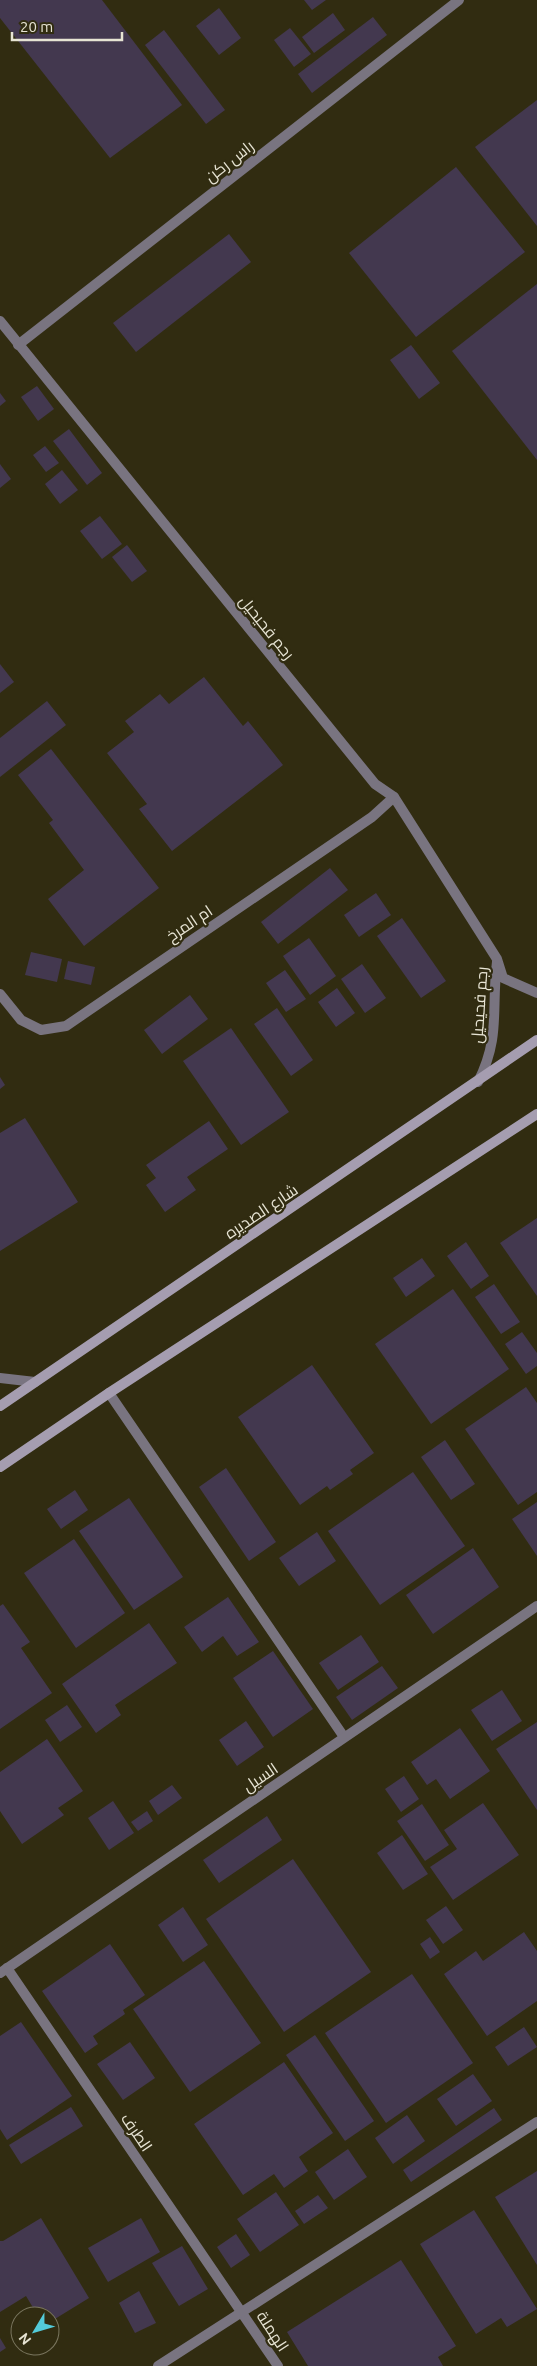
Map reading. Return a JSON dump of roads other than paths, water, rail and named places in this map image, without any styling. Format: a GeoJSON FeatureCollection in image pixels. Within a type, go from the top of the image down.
{"type":"FeatureCollection","features":[{"type":"Feature","properties":{"kind":"main road","name":"شارع الصديره"},"geometry":{"type":"LineString","coordinates":[[0,1406],[537,1040]]}},
{"type":"Feature","properties":{"kind":"main road"},"geometry":{"type":"LineString","coordinates":[[0,1467],[109,1393],[537,1114]]}},
{"type":"Feature","properties":{"kind":"street","name":"راس ركن"},"geometry":{"type":"LineString","coordinates":[[18,345],[459,0]]}},
{"type":"Feature","properties":{"kind":"street","name":"رجم فحيحيل"},"geometry":{"type":"LineString","coordinates":[[0,321],[375,784],[394,797],[497,959],[503,978],[521,988],[537,993]]}},
{"type":"Feature","properties":{"kind":"street","name":"ام المرخ"},"geometry":{"type":"LineString","coordinates":[[0,994],[21,1020],[34,1027],[41,1030],[66,1026],[372,817],[394,797]]}},
{"type":"Feature","properties":{"kind":"street","name":"رجم فحيحيل"},"geometry":{"type":"LineString","coordinates":[[478,1082],[488,1062],[493,1041],[495,1019],[493,992],[497,959]]}},
{"type":"Feature","properties":{"kind":"street"},"geometry":{"type":"LineString","coordinates":[[0,1378],[35,1382]]}},
{"type":"Feature","properties":{"kind":"street"},"geometry":{"type":"LineString","coordinates":[[109,1393],[344,1738]]}},
{"type":"Feature","properties":{"kind":"street","name":"السيل"},"geometry":{"type":"LineString","coordinates":[[4,1971],[537,1606]]}},
{"type":"Feature","properties":{"kind":"street","name":"الطرف"},"geometry":{"type":"LineString","coordinates":[[4,1971],[243,2312]]}},
{"type":"Feature","properties":{"kind":"street"},"geometry":{"type":"LineString","coordinates":[[158,2366],[537,2122]]}},
{"type":"Feature","properties":{"kind":"street","name":"الهملة"},"geometry":{"type":"LineString","coordinates":[[243,2312],[278,2366]]}}]}
